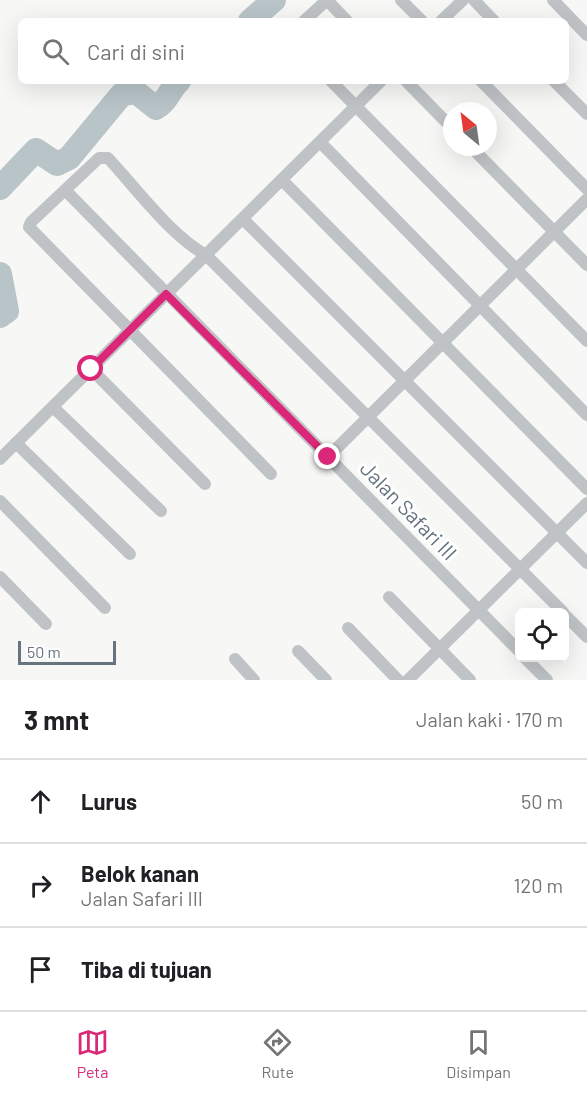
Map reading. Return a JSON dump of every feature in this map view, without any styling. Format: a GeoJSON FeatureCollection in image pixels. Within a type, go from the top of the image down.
{"type":"FeatureCollection","features":[{"type":"Feature","properties":{"kind":"street"},"geometry":{"type":"LineString","coordinates":[[307,18],[327,0],[344,18]]}},
{"type":"Feature","properties":{"kind":"street"},"geometry":{"type":"LineString","coordinates":[[401,0],[419,18]]}},
{"type":"Feature","properties":{"kind":"street"},"geometry":{"type":"LineString","coordinates":[[444,18],[463,0]]}},
{"type":"Feature","properties":{"kind":"street"},"geometry":{"type":"LineString","coordinates":[[474,0],[491,18]]}},
{"type":"Feature","properties":{"kind":"street"},"geometry":{"type":"LineString","coordinates":[[553,0],[587,35]]}},
{"type":"Feature","properties":{"kind":"street"},"geometry":{"type":"LineString","coordinates":[[334,84],[587,341]]}},
{"type":"Feature","properties":{"kind":"street"},"geometry":{"type":"LineString","coordinates":[[0,459],[378,84]]}},
{"type":"Feature","properties":{"kind":"street"},"geometry":{"type":"LineString","coordinates":[[409,84],[443,119]]}},
{"type":"Feature","properties":{"kind":"street"},"geometry":{"type":"LineString","coordinates":[[484,84],[587,189]]}},
{"type":"Feature","properties":{"kind":"street"},"geometry":{"type":"LineString","coordinates":[[557,84],[587,114]]}},
{"type":"Feature","properties":{"kind":"street"},"geometry":{"type":"LineString","coordinates":[[320,142],[587,415]]}},
{"type":"Feature","properties":{"kind":"street"},"geometry":{"type":"LineString","coordinates":[[480,156],[587,265]]}},
{"type":"Feature","properties":{"kind":"street"},"geometry":{"type":"LineString","coordinates":[[271,474],[29,227],[31,222],[99,158],[108,158],[160,215],[206,255],[559,608]]}},
{"type":"Feature","properties":{"kind":"street"},"geometry":{"type":"LineString","coordinates":[[282,180],[587,489]]}},
{"type":"Feature","properties":{"kind":"street","name":"Jalan Safari III"},"geometry":{"type":"LineString","coordinates":[[66,191],[515,648]]}},
{"type":"Feature","properties":{"kind":"street"},"geometry":{"type":"LineString","coordinates":[[328,457],[587,199]]}},
{"type":"Feature","properties":{"kind":"street"},"geometry":{"type":"LineString","coordinates":[[243,219],[587,563]]}},
{"type":"Feature","properties":{"kind":"street"},"geometry":{"type":"LineString","coordinates":[[91,369],[204,484]]}},
{"type":"Feature","properties":{"kind":"street"},"geometry":{"type":"LineString","coordinates":[[53,407],[161,511]]}},
{"type":"Feature","properties":{"kind":"street"},"geometry":{"type":"LineString","coordinates":[[16,443],[130,554]]}},
{"type":"Feature","properties":{"kind":"street"},"geometry":{"type":"LineString","coordinates":[[0,501],[105,608]]}},
{"type":"Feature","properties":{"kind":"street"},"geometry":{"type":"LineString","coordinates":[[408,680],[519,567],[587,503]]}},
{"type":"Feature","properties":{"kind":"street"},"geometry":{"type":"LineString","coordinates":[[0,577],[46,624]]}},
{"type":"Feature","properties":{"kind":"street"},"geometry":{"type":"LineString","coordinates":[[389,597],[470,680]]}},
{"type":"Feature","properties":{"kind":"street"},"geometry":{"type":"LineString","coordinates":[[569,618],[587,637]]}},
{"type":"Feature","properties":{"kind":"street"},"geometry":{"type":"LineString","coordinates":[[348,628],[398,680]]}},
{"type":"Feature","properties":{"kind":"street"},"geometry":{"type":"LineString","coordinates":[[298,651],[327,680]]}},
{"type":"Feature","properties":{"kind":"street"},"geometry":{"type":"LineString","coordinates":[[234,659],[254,680]]}},
{"type":"Feature","properties":{"kind":"street"},"geometry":{"type":"LineString","coordinates":[[530,662],[547,680]]}},
{"type":"Feature","properties":{"kind":"waterway"},"geometry":{"type":"LineString","coordinates":[[253,18],[274,0]]}},
{"type":"Feature","properties":{"kind":"waterway"},"geometry":{"type":"LineString","coordinates":[[0,188],[36,150],[57,164],[69,158],[122,94],[136,92],[156,108],[176,84]]}},
{"type":"Feature","properties":{"kind":"waterway"},"geometry":{"type":"LineString","coordinates":[[0,274],[7,311],[0,316]]}},
{"type":"Feature","properties":{"kind":"route"},"geometry":{"type":"LineString","coordinates":[[91,369],[166,294],[328,457]]}}]}
